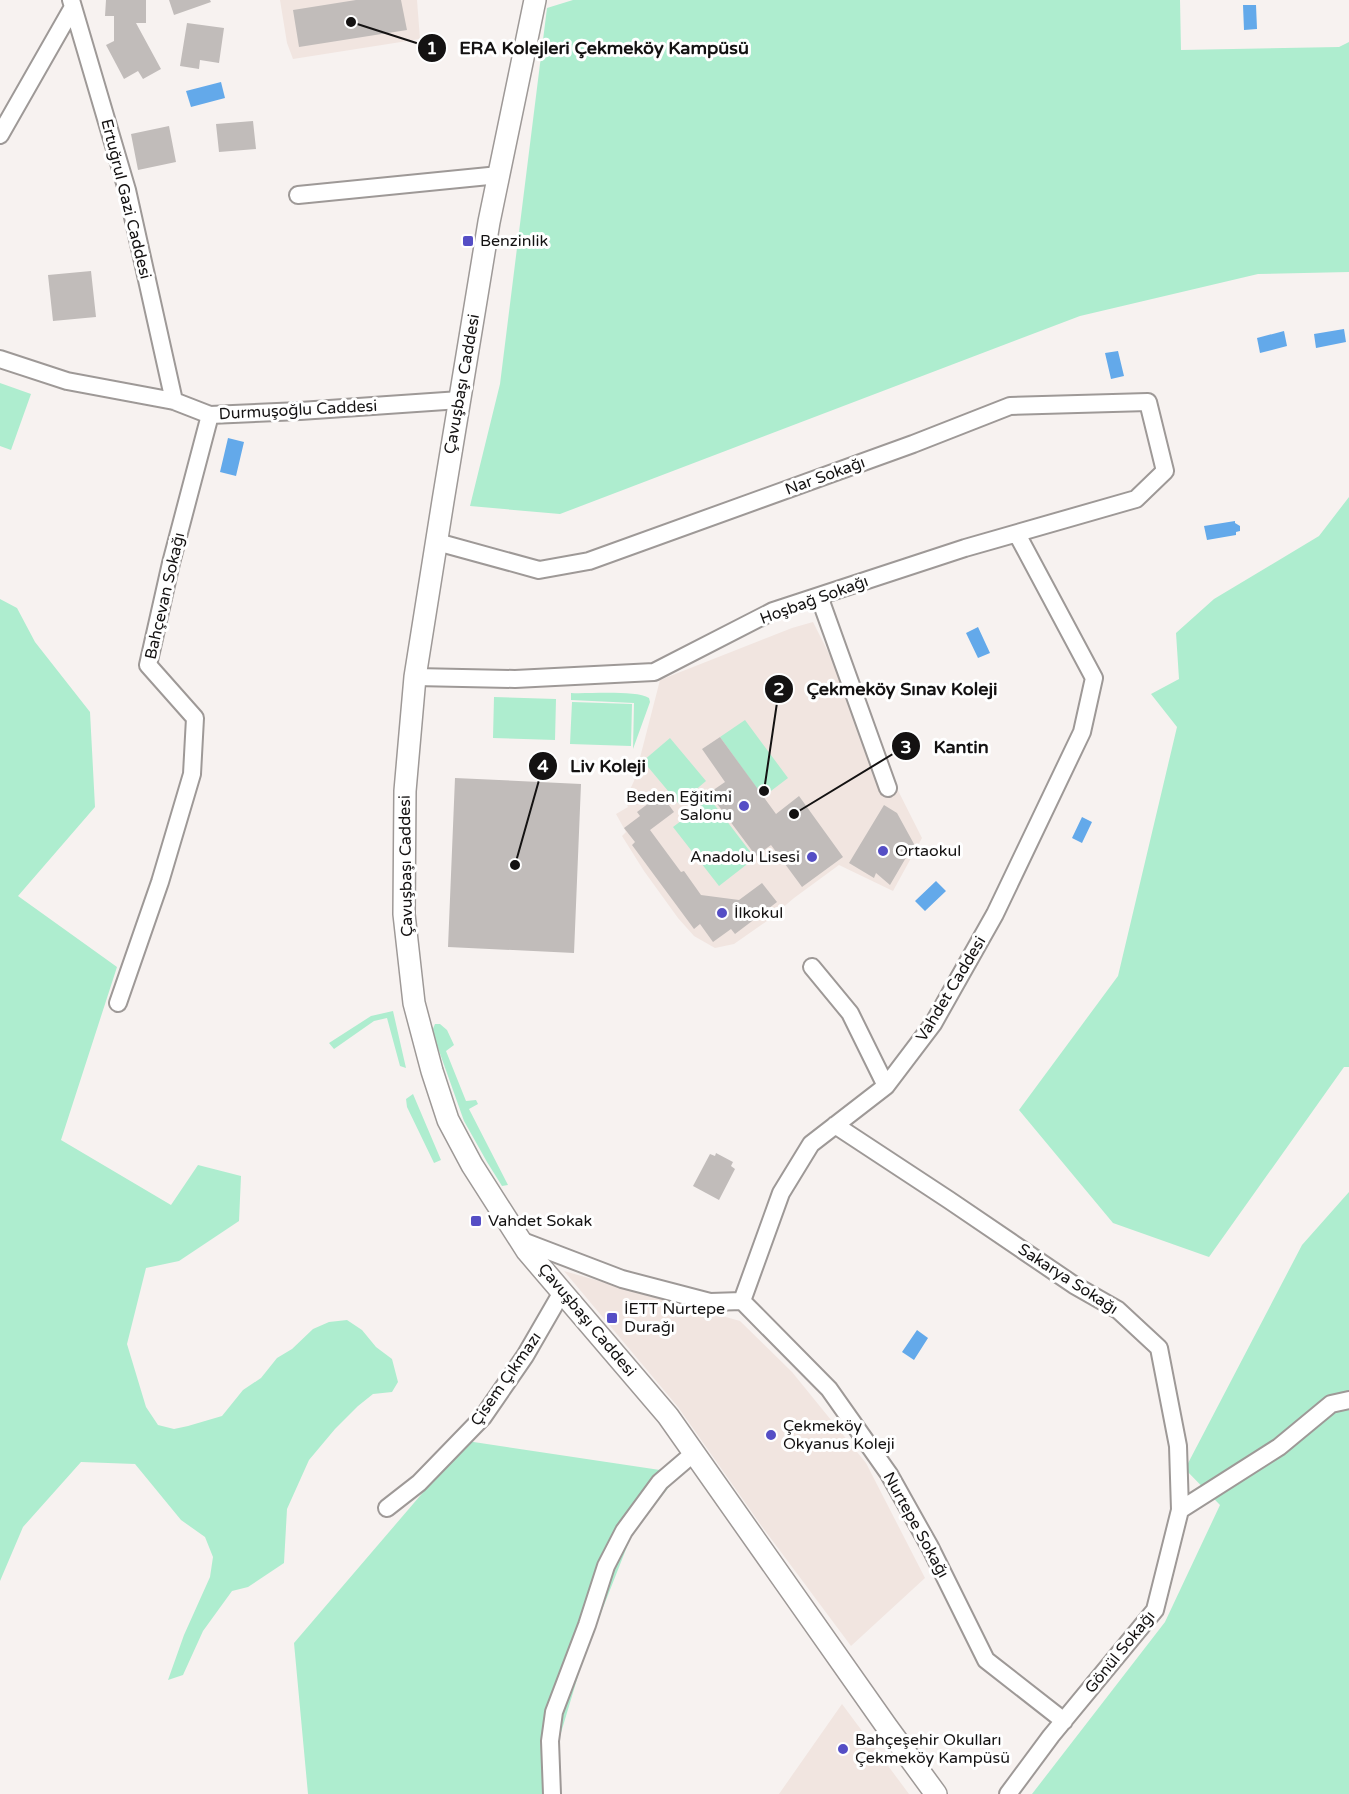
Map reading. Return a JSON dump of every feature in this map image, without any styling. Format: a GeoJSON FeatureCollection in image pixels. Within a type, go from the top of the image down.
{"type":"FeatureCollection","features":[{"type":"Feature","properties":{"kind":"main road","name":"Çavuşbaşı Caddesi"},"geometry":{"type":"LineString","coordinates":[[535,0],[489,222],[416,677],[405,790],[404,869],[404,914],[414,1003],[448,1120],[472,1165],[527,1251],[668,1416],[936,1794]]}},
{"type":"Feature","properties":{"kind":"street"},"geometry":{"type":"LineString","coordinates":[[0,135],[72,4]]}},
{"type":"Feature","properties":{"kind":"street","name":"Ertuğrul Gazi Caddesi"},"geometry":{"type":"LineString","coordinates":[[72,4],[127,190],[174,401]]}},
{"type":"Feature","properties":{"kind":"street"},"geometry":{"type":"LineString","coordinates":[[298,195],[499,175]]}},
{"type":"Feature","properties":{"kind":"street","name":"Durmuşoğlu Caddesi"},"geometry":{"type":"LineString","coordinates":[[0,359],[67,381],[174,401],[210,415],[459,400]]}},
{"type":"Feature","properties":{"kind":"street","name":"Nar Sokağı"},"geometry":{"type":"LineString","coordinates":[[437,542],[539,570],[589,561],[913,444],[1010,406],[1148,402],[1165,471]]}},
{"type":"Feature","properties":{"kind":"street","name":"Bahçevan Sokağı"},"geometry":{"type":"LineString","coordinates":[[118,1003],[160,882],[192,774],[195,718],[148,665],[171,563],[210,415]]}},
{"type":"Feature","properties":{"kind":"street","name":"Hoşbağ Sokağı"},"geometry":{"type":"LineString","coordinates":[[416,677],[515,679],[654,672],[773,611],[965,548],[1137,500],[1165,471]]}},
{"type":"Feature","properties":{"kind":"street","name":"Vahdet Caddesi"},"geometry":{"type":"LineString","coordinates":[[742,1300],[781,1193],[811,1144],[886,1086],[933,1024],[995,914],[1082,732],[1094,678],[1017,534]]}},
{"type":"Feature","properties":{"kind":"street"},"geometry":{"type":"LineString","coordinates":[[819,596],[888,788]]}},
{"type":"Feature","properties":{"kind":"street"},"geometry":{"type":"LineString","coordinates":[[812,967],[850,1013],[886,1086]]}},
{"type":"Feature","properties":{"kind":"street","name":"Sakarya Sokağı"},"geometry":{"type":"LineString","coordinates":[[835,1125],[1074,1285],[1118,1310],[1159,1348],[1178,1446],[1180,1510]]}},
{"type":"Feature","properties":{"kind":"street"},"geometry":{"type":"LineString","coordinates":[[520,1240],[622,1279],[710,1302],[742,1300]]}},
{"type":"Feature","properties":{"kind":"street","name":"Çisem Çıkmazı"},"geometry":{"type":"LineString","coordinates":[[387,1508],[419,1483],[483,1418],[525,1356],[562,1292]]}},
{"type":"Feature","properties":{"kind":"street","name":"Nurtepe Sokağı"},"geometry":{"type":"LineString","coordinates":[[742,1300],[829,1389],[889,1474],[930,1547],[986,1660],[1064,1720]]}},
{"type":"Feature","properties":{"kind":"street"},"geometry":{"type":"LineString","coordinates":[[1180,1510],[1279,1447],[1331,1404],[1349,1400]]}},
{"type":"Feature","properties":{"kind":"street"},"geometry":{"type":"LineString","coordinates":[[552,1794],[550,1741],[554,1712],[587,1625],[606,1566],[624,1531],[660,1482],[694,1453]]}},
{"type":"Feature","properties":{"kind":"street","name":"Gönül Sokağı"},"geometry":{"type":"LineString","coordinates":[[1008,1794],[1064,1720],[1155,1610],[1180,1510]]}},
{"type":"Feature","properties":{"kind":"shaded area"},"geometry":{"type":"Polygon","coordinates":[[[280,0],[417,0],[420,39],[293,59],[287,43],[280,0]]]}},
{"type":"Feature","properties":{"kind":"shaded area"},"geometry":{"type":"Polygon","coordinates":[[[813,622],[922,838],[893,891],[839,865],[734,944],[715,948],[694,936],[678,918],[622,836],[626,832],[616,814],[628,807],[625,800],[634,781],[660,680],[792,628],[813,622]]]}},
{"type":"Feature","properties":{"kind":"shaded area","name":"Çekmeköy Okyanus Koleji"},"geometry":{"type":"Polygon","coordinates":[[[564,1271],[740,1321],[792,1372],[866,1463],[925,1578],[851,1646],[763,1528],[678,1407],[564,1271]]]}},
{"type":"Feature","properties":{"kind":"shaded area","name":"Bahçeşehir Okulları Çekmeköy Kampüsü"},"geometry":{"type":"Polygon","coordinates":[[[842,1704],[909,1794],[779,1794],[842,1704]]]}},
{"type":"Feature","properties":{"kind":"green space"},"geometry":{"type":"Polygon","coordinates":[[[573,0],[1180,0],[1181,50],[1339,47],[1349,42],[1349,272],[1258,274],[1080,316],[560,514],[470,506],[500,384],[547,8],[573,0]]]}},
{"type":"Feature","properties":{"kind":"green space"},"geometry":{"type":"Polygon","coordinates":[[[0,383],[31,394],[11,450],[0,446],[0,383]]]}},
{"type":"Feature","properties":{"kind":"green space"},"geometry":{"type":"Polygon","coordinates":[[[1349,497],[1349,1067],[1344,1067],[1209,1257],[1113,1223],[1019,1110],[1118,976],[1177,727],[1151,694],[1179,679],[1176,633],[1214,599],[1319,536],[1349,497]]]}},
{"type":"Feature","properties":{"kind":"green space"},"geometry":{"type":"Polygon","coordinates":[[[0,599],[17,608],[35,642],[90,712],[95,807],[18,896],[117,967],[61,1140],[171,1205],[198,1165],[241,1176],[239,1221],[179,1261],[146,1268],[127,1344],[146,1407],[158,1425],[174,1429],[222,1416],[243,1390],[261,1378],[277,1358],[292,1349],[313,1329],[329,1322],[347,1320],[362,1330],[376,1347],[392,1359],[398,1382],[392,1392],[373,1394],[358,1406],[309,1460],[287,1509],[284,1563],[248,1587],[232,1591],[203,1631],[183,1675],[168,1680],[184,1635],[210,1577],[213,1557],[205,1537],[181,1520],[135,1464],[81,1462],[23,1527],[0,1581],[0,599]]]}},
{"type":"Feature","properties":{"kind":"green space"},"geometry":{"type":"Polygon","coordinates":[[[571,693],[623,693],[649,698],[650,702],[633,749],[634,703],[571,700],[571,693]]]}},
{"type":"Feature","properties":{"kind":"green space"},"geometry":{"type":"Polygon","coordinates":[[[494,697],[556,699],[555,740],[493,738],[494,697]]]}},
{"type":"Feature","properties":{"kind":"green space"},"geometry":{"type":"Polygon","coordinates":[[[572,702],[632,704],[631,746],[570,744],[572,702]]]}},
{"type":"Feature","properties":{"kind":"green space"},"geometry":{"type":"Polygon","coordinates":[[[745,720],[788,778],[763,797],[720,737],[745,720]]]}},
{"type":"Feature","properties":{"kind":"green space"},"geometry":{"type":"Polygon","coordinates":[[[670,738],[706,781],[679,804],[643,761],[670,738]]]}},
{"type":"Feature","properties":{"kind":"green space"},"geometry":{"type":"Polygon","coordinates":[[[710,799],[755,858],[719,886],[673,827],[710,799]]]}},
{"type":"Feature","properties":{"kind":"green space"},"geometry":{"type":"Polygon","coordinates":[[[393,1011],[406,1068],[400,1066],[387,1018],[374,1021],[334,1049],[329,1043],[371,1016],[393,1011]]]}},
{"type":"Feature","properties":{"kind":"green space"},"geometry":{"type":"Polygon","coordinates":[[[435,1024],[440,1024],[447,1030],[454,1045],[446,1051],[466,1101],[476,1100],[478,1104],[469,1109],[508,1185],[502,1186],[464,1121],[432,1031],[435,1024]]]}},
{"type":"Feature","properties":{"kind":"green space"},"geometry":{"type":"Polygon","coordinates":[[[413,1094],[441,1160],[434,1163],[407,1107],[406,1099],[413,1094]]]}},
{"type":"Feature","properties":{"kind":"green space"},"geometry":{"type":"Polygon","coordinates":[[[1349,1192],[1349,1794],[1032,1794],[1165,1622],[1220,1505],[1185,1469],[1302,1245],[1349,1192]]]}},
{"type":"Feature","properties":{"kind":"green space"},"geometry":{"type":"Polygon","coordinates":[[[467,1441],[680,1473],[632,1534],[584,1656],[560,1736],[559,1794],[308,1794],[294,1643],[467,1441]]]}},
{"type":"Feature","properties":{"kind":"water"},"geometry":{"type":"Polygon","coordinates":[[[1243,5],[1256,5],[1257,29],[1244,30],[1243,5]]]}},
{"type":"Feature","properties":{"kind":"water"},"geometry":{"type":"Polygon","coordinates":[[[221,82],[225,98],[191,107],[186,91],[221,82]]]}},
{"type":"Feature","properties":{"kind":"water"},"geometry":{"type":"Polygon","coordinates":[[[1344,329],[1346,342],[1316,348],[1314,334],[1344,329]]]}},
{"type":"Feature","properties":{"kind":"water"},"geometry":{"type":"Polygon","coordinates":[[[1284,331],[1287,346],[1260,353],[1257,338],[1284,331]]]}},
{"type":"Feature","properties":{"kind":"water"},"geometry":{"type":"Polygon","coordinates":[[[1118,351],[1124,376],[1111,379],[1105,353],[1118,351]]]}},
{"type":"Feature","properties":{"kind":"water"},"geometry":{"type":"Polygon","coordinates":[[[228,438],[244,442],[236,476],[220,472],[228,438]]]}},
{"type":"Feature","properties":{"kind":"water"},"geometry":{"type":"Polygon","coordinates":[[[1235,521],[1240,526],[1240,531],[1236,532],[1236,535],[1207,540],[1204,526],[1235,521]]]}},
{"type":"Feature","properties":{"kind":"water"},"geometry":{"type":"Polygon","coordinates":[[[978,627],[990,653],[978,658],[966,633],[978,627]]]}},
{"type":"Feature","properties":{"kind":"water"},"geometry":{"type":"Polygon","coordinates":[[[1082,817],[1092,822],[1082,843],[1072,838],[1082,817]]]}},
{"type":"Feature","properties":{"kind":"water"},"geometry":{"type":"Polygon","coordinates":[[[936,881],[946,891],[925,911],[915,901],[936,881]]]}},
{"type":"Feature","properties":{"kind":"water"},"geometry":{"type":"Polygon","coordinates":[[[917,1330],[928,1338],[914,1360],[902,1352],[917,1330]]]}},
{"type":"Feature","properties":{"kind":"building"},"geometry":{"type":"Polygon","coordinates":[[[106,0],[146,0],[146,23],[136,23],[161,69],[143,79],[138,71],[124,79],[106,45],[114,41],[114,16],[105,16],[106,0]]]}},
{"type":"Feature","properties":{"kind":"building"},"geometry":{"type":"Polygon","coordinates":[[[169,0],[210,0],[211,2],[174,15],[169,0]]]}},
{"type":"Feature","properties":{"kind":"building"},"geometry":{"type":"Polygon","coordinates":[[[356,0],[401,0],[407,30],[299,47],[293,10],[356,0]]]}},
{"type":"Feature","properties":{"kind":"building"},"geometry":{"type":"Polygon","coordinates":[[[187,23],[224,28],[219,63],[200,60],[199,69],[180,66],[187,23]]]}},
{"type":"Feature","properties":{"kind":"building"},"geometry":{"type":"Polygon","coordinates":[[[253,121],[256,149],[219,152],[216,124],[253,121]]]}},
{"type":"Feature","properties":{"kind":"building"},"geometry":{"type":"Polygon","coordinates":[[[169,126],[176,162],[138,170],[131,134],[169,126]]]}},
{"type":"Feature","properties":{"kind":"building"},"geometry":{"type":"Polygon","coordinates":[[[91,271],[96,317],[53,321],[48,275],[91,271]]]}},
{"type":"Feature","properties":{"kind":"building"},"geometry":{"type":"Polygon","coordinates":[[[720,737],[776,814],[799,796],[843,857],[802,887],[771,845],[756,856],[709,793],[725,782],[702,749],[720,737]]]}},
{"type":"Feature","properties":{"kind":"building"},"geometry":{"type":"Polygon","coordinates":[[[455,778],[581,784],[574,953],[448,947],[455,778]]]}},
{"type":"Feature","properties":{"kind":"building","name":"İlkokul"},"geometry":{"type":"Polygon","coordinates":[[[661,794],[674,812],[650,830],[701,895],[739,900],[762,883],[777,902],[735,934],[731,929],[713,942],[700,924],[694,929],[632,845],[635,842],[624,828],[640,816],[637,812],[661,794]]]}},
{"type":"Feature","properties":{"kind":"building","name":"Ortaokul"},"geometry":{"type":"Polygon","coordinates":[[[884,805],[897,813],[914,844],[890,885],[876,873],[874,878],[849,863],[884,805]]]}},
{"type":"Feature","properties":{"kind":"building"},"geometry":{"type":"Polygon","coordinates":[[[716,1153],[733,1162],[731,1166],[735,1169],[719,1200],[693,1186],[710,1154],[715,1156],[716,1153]]]}},
{"type":"Feature","properties":{"kind":"place","name":"ERA Kolejleri Çekmeköy Kampüsü"},"geometry":{"type":"Point","coordinates":[351,22]}},
{"type":"Feature","properties":{"kind":"place","name":"Benzinlik"},"geometry":{"type":"Point","coordinates":[468,241]}},
{"type":"Feature","properties":{"kind":"place","name":"Çekmeköy Sınav Koleji"},"geometry":{"type":"Point","coordinates":[764,791]}},
{"type":"Feature","properties":{"kind":"place","name":"Beden Eğitimi Salonu"},"geometry":{"type":"Point","coordinates":[744,806]}},
{"type":"Feature","properties":{"kind":"place","name":"Kantin"},"geometry":{"type":"Point","coordinates":[794,814]}},
{"type":"Feature","properties":{"kind":"place","name":"Ortaokul"},"geometry":{"type":"Point","coordinates":[883,851]}},
{"type":"Feature","properties":{"kind":"place","name":"Anadolu Lisesi"},"geometry":{"type":"Point","coordinates":[812,857]}},
{"type":"Feature","properties":{"kind":"place","name":"Liv Koleji"},"geometry":{"type":"Point","coordinates":[515,865]}},
{"type":"Feature","properties":{"kind":"place","name":"İlkokul"},"geometry":{"type":"Point","coordinates":[722,913]}},
{"type":"Feature","properties":{"kind":"place","name":"Vahdet Sokak"},"geometry":{"type":"Point","coordinates":[476,1221]}},
{"type":"Feature","properties":{"kind":"place","name":"İETT Nurtepe Durağı"},"geometry":{"type":"Point","coordinates":[612,1318]}},
{"type":"Feature","properties":{"kind":"place","name":"Çekmeköy Okyanus Koleji"},"geometry":{"type":"Point","coordinates":[771,1435]}},
{"type":"Feature","properties":{"kind":"place","name":"Bahçeşehir Okulları Çekmeköy Kampüsü"},"geometry":{"type":"Point","coordinates":[843,1749]}}]}
